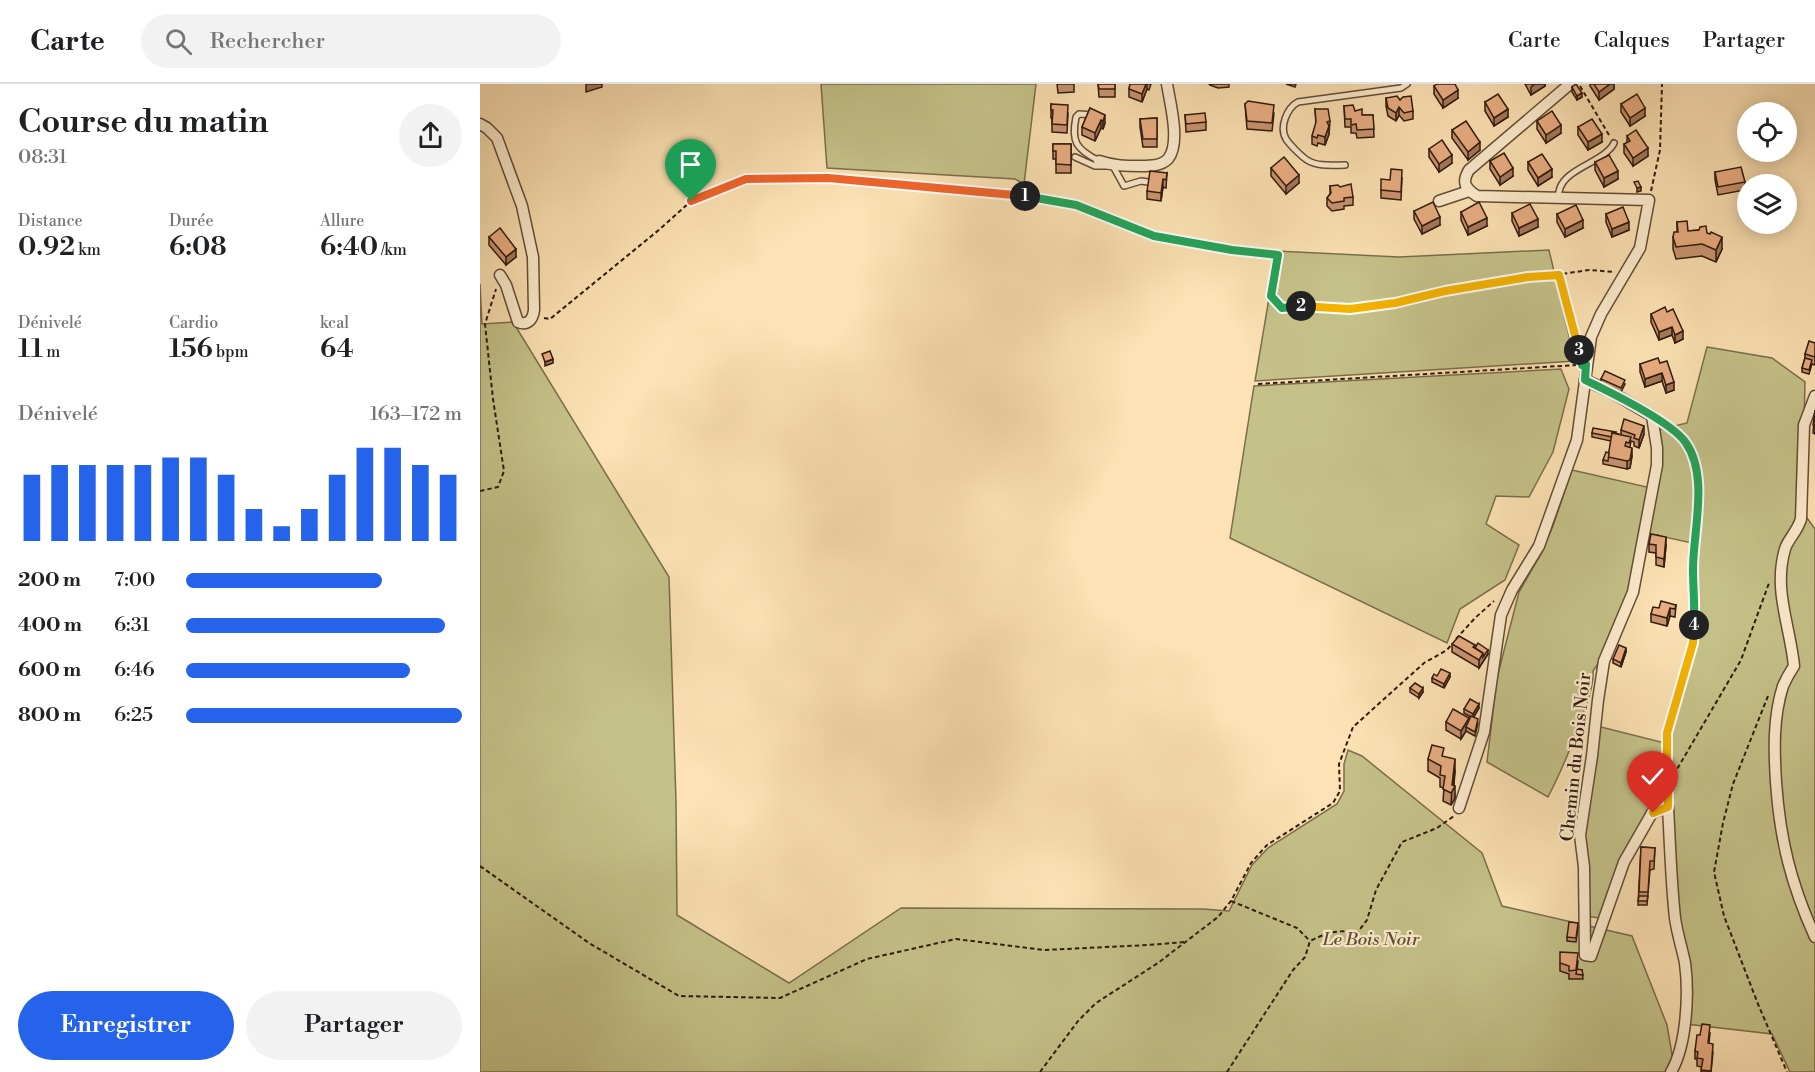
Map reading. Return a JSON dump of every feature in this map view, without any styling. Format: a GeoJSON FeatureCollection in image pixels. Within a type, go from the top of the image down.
{"type":"FeatureCollection","features":[{"type":"Feature","properties":{"kind":"street"},"geometry":{"type":"LineString","coordinates":[[1099,161],[1113,166],[1155,166],[1167,159],[1174,144],[1167,84]]}},
{"type":"Feature","properties":{"kind":"street"},"geometry":{"type":"LineString","coordinates":[[1459,808],[1484,732],[1501,615],[1512,590],[1539,546],[1551,514],[1577,440],[1585,380],[1584,365],[1591,337],[1601,314],[1640,248],[1649,200],[1477,196],[1469,191],[1465,185],[1465,177],[1469,170],[1570,84]]}},
{"type":"Feature","properties":{"kind":"street"},"geometry":{"type":"LineString","coordinates":[[480,124],[497,138],[522,206],[533,257],[533,317],[529,322],[518,322],[506,285],[500,275]]}},
{"type":"Feature","properties":{"kind":"street"},"geometry":{"type":"LineString","coordinates":[[1439,201],[1469,191]]}},
{"type":"Feature","properties":{"kind":"street"},"geometry":{"type":"LineString","coordinates":[[1585,380],[1652,417]]}},
{"type":"Feature","properties":{"kind":"street"},"geometry":{"type":"LineString","coordinates":[[1815,396],[1804,425],[1801,519],[1797,531],[1786,545],[1782,561],[1780,590],[1794,666],[1784,684],[1773,747],[1779,825],[1802,909],[1815,937]]}},
{"type":"Feature","properties":{"kind":"street","name":"Chemin du Bois Noir"},"geometry":{"type":"LineString","coordinates":[[1652,417],[1658,465],[1633,591],[1604,661],[1581,825],[1585,955],[1591,956],[1624,862],[1653,813],[1668,807]]}},
{"type":"Feature","properties":{"kind":"street"},"geometry":{"type":"LineString","coordinates":[[1668,807],[1675,919],[1685,965],[1686,988],[1682,1039],[1671,1072]]}},
{"type":"Feature","properties":{"kind":"lane"},"geometry":{"type":"LineString","coordinates":[[1345,165],[1320,165],[1307,160],[1287,140],[1284,130],[1287,112],[1292,105],[1298,102],[1401,88],[1407,84]]}},
{"type":"Feature","properties":{"kind":"lane"},"geometry":{"type":"LineString","coordinates":[[1094,115],[1079,114],[1076,117],[1074,137],[1075,144],[1079,148],[1099,161]]}},
{"type":"Feature","properties":{"kind":"lane"},"geometry":{"type":"LineString","coordinates":[[1557,198],[1562,183],[1610,150],[1614,142]]}},
{"type":"Feature","properties":{"kind":"lane"},"geometry":{"type":"LineString","coordinates":[[1075,157],[1095,166],[1113,166],[1124,186],[1141,181],[1148,182]]}},
{"type":"Feature","properties":{"kind":"path"},"geometry":{"type":"LineString","coordinates":[[1578,84],[1614,142]]}},
{"type":"Feature","properties":{"kind":"path"},"geometry":{"type":"LineString","coordinates":[[1649,200],[1660,150],[1662,84]]}},
{"type":"Feature","properties":{"kind":"path"},"geometry":{"type":"LineString","coordinates":[[533,317],[550,319],[691,201],[746,179],[828,178],[1013,194],[1076,205],[1154,236],[1232,250],[1278,255],[1271,296],[1282,308],[1307,305],[1350,309],[1395,303],[1457,288],[1528,277],[1588,270],[1627,272]]}},
{"type":"Feature","properties":{"kind":"path"},"geometry":{"type":"LineString","coordinates":[[480,491],[498,487],[504,471],[492,399],[485,324],[500,275]]}},
{"type":"Feature","properties":{"kind":"path"},"geometry":{"type":"LineString","coordinates":[[1258,384],[1584,365],[1559,275]]}},
{"type":"Feature","properties":{"kind":"path"},"geometry":{"type":"LineString","coordinates":[[1652,417],[1671,428],[1686,442],[1697,468],[1698,487],[1693,568],[1693,643],[1667,733],[1665,784],[1668,807]]}},
{"type":"Feature","properties":{"kind":"path"},"geometry":{"type":"LineString","coordinates":[[1666,788],[1741,660],[1772,576]]}},
{"type":"Feature","properties":{"kind":"path"},"geometry":{"type":"LineString","coordinates":[[1040,1072],[1078,1021],[1096,1002],[1158,963],[1218,917],[1231,901],[1251,864],[1267,845],[1333,803],[1341,791],[1339,764],[1353,728],[1424,663],[1447,650],[1475,618],[1494,601]]}},
{"type":"Feature","properties":{"kind":"path"},"geometry":{"type":"LineString","coordinates":[[1771,692],[1733,784],[1714,872],[1724,916],[1787,1072]]}},
{"type":"Feature","properties":{"kind":"path"},"geometry":{"type":"LineString","coordinates":[[1227,1072],[1293,970],[1305,957],[1310,941],[1325,934],[1349,930],[1357,933],[1366,920],[1376,890],[1402,842],[1437,828],[1454,816],[1459,808]]}},
{"type":"Feature","properties":{"kind":"path"},"geometry":{"type":"LineString","coordinates":[[480,866],[589,942],[679,996],[780,998],[867,959],[956,939],[1044,950],[1185,942]]}},
{"type":"Feature","properties":{"kind":"path"},"geometry":{"type":"LineString","coordinates":[[1231,901],[1298,928],[1310,941]]}},
{"type":"Feature","properties":{"kind":"green space"},"geometry":{"type":"Polygon","coordinates":[[[821,84],[1036,84],[1024,184],[1015,179],[827,168],[821,84]]]}},
{"type":"Feature","properties":{"kind":"green space"},"geometry":{"type":"Polygon","coordinates":[[[1549,250],[1575,361],[1255,381],[1277,251],[1399,257],[1549,250]]]}},
{"type":"Feature","properties":{"kind":"green space","name":"Le Bois Noir"},"geometry":{"type":"Polygon","coordinates":[[[480,284],[482,324],[513,322],[669,577],[677,915],[789,983],[901,908],[1229,911],[1252,865],[1268,848],[1337,804],[1344,791],[1344,764],[1348,750],[1362,756],[1482,853],[1502,906],[1632,936],[1667,1025],[1675,1072],[480,1072],[480,284]]]}},
{"type":"Feature","properties":{"kind":"green space"},"geometry":{"type":"Polygon","coordinates":[[[1707,347],[1772,358],[1805,382],[1802,511],[1815,529],[1815,1072],[1790,1072],[1772,1034],[1686,1024],[1671,823],[1673,785],[1668,779],[1669,737],[1695,643],[1697,544],[1646,533],[1658,430],[1687,423],[1707,347]]]}},
{"type":"Feature","properties":{"kind":"green space"},"geometry":{"type":"Polygon","coordinates":[[[1561,369],[1569,389],[1553,452],[1529,497],[1496,496],[1486,524],[1519,545],[1505,580],[1460,609],[1447,643],[1230,538],[1254,386],[1561,369]]]}},
{"type":"Feature","properties":{"kind":"green space"},"geometry":{"type":"Polygon","coordinates":[[[1572,470],[1651,488],[1630,583],[1615,631],[1593,671],[1589,697],[1583,714],[1548,797],[1487,762],[1497,678],[1519,592],[1541,554],[1572,470]]]}},
{"type":"Feature","properties":{"kind":"green space"},"geometry":{"type":"Polygon","coordinates":[[[1597,726],[1665,743],[1665,766],[1661,782],[1655,787],[1654,807],[1621,862],[1599,918],[1586,916],[1582,837],[1597,726]]]}},
{"type":"Feature","properties":{"kind":"building"},"geometry":{"type":"Polygon","coordinates":[[[1098,84],[1115,84],[1115,89],[1099,89],[1098,84]]]}},
{"type":"Feature","properties":{"kind":"building"},"geometry":{"type":"Polygon","coordinates":[[[1130,84],[1146,84],[1142,94],[1129,89],[1130,84]]]}},
{"type":"Feature","properties":{"kind":"building"},"geometry":{"type":"Polygon","coordinates":[[[1455,84],[1458,90],[1443,100],[1434,86],[1455,84]]]}},
{"type":"Feature","properties":{"kind":"building"},"geometry":{"type":"Polygon","coordinates":[[[1576,84],[1582,93],[1577,96],[1572,87],[1576,84]]]}},
{"type":"Feature","properties":{"kind":"building"},"geometry":{"type":"Polygon","coordinates":[[[1594,84],[1610,84],[1599,92],[1594,84]]]}},
{"type":"Feature","properties":{"kind":"building"},"geometry":{"type":"Polygon","coordinates":[[[1498,94],[1508,109],[1494,118],[1485,102],[1498,94]]]}},
{"type":"Feature","properties":{"kind":"building"},"geometry":{"type":"Polygon","coordinates":[[[1637,94],[1645,108],[1630,118],[1621,104],[1637,94]]]}},
{"type":"Feature","properties":{"kind":"building"},"geometry":{"type":"Polygon","coordinates":[[[1397,96],[1400,100],[1411,96],[1413,111],[1404,113],[1399,107],[1396,113],[1388,108],[1386,98],[1397,96]]]}},
{"type":"Feature","properties":{"kind":"building"},"geometry":{"type":"Polygon","coordinates":[[[1248,101],[1274,105],[1272,123],[1247,121],[1245,104],[1248,101]]]}},
{"type":"Feature","properties":{"kind":"building"},"geometry":{"type":"Polygon","coordinates":[[[1051,104],[1068,105],[1067,125],[1052,124],[1051,104]]]}},
{"type":"Feature","properties":{"kind":"building"},"geometry":{"type":"Polygon","coordinates":[[[1353,105],[1355,111],[1362,109],[1362,115],[1373,115],[1374,129],[1357,130],[1356,124],[1351,125],[1351,119],[1345,119],[1344,106],[1353,105]]]}},
{"type":"Feature","properties":{"kind":"building"},"geometry":{"type":"Polygon","coordinates":[[[1090,108],[1105,115],[1095,133],[1082,127],[1090,108]]]}},
{"type":"Feature","properties":{"kind":"building"},"geometry":{"type":"Polygon","coordinates":[[[1315,109],[1328,109],[1330,121],[1327,122],[1329,126],[1325,137],[1312,136],[1316,122],[1315,109]]]}},
{"type":"Feature","properties":{"kind":"building"},"geometry":{"type":"Polygon","coordinates":[[[1552,111],[1561,125],[1546,135],[1537,121],[1552,111]]]}},
{"type":"Feature","properties":{"kind":"building"},"geometry":{"type":"Polygon","coordinates":[[[1205,113],[1206,122],[1186,124],[1185,115],[1205,113]]]}},
{"type":"Feature","properties":{"kind":"building"},"geometry":{"type":"Polygon","coordinates":[[[1157,118],[1157,139],[1143,139],[1140,119],[1157,118]]]}},
{"type":"Feature","properties":{"kind":"building"},"geometry":{"type":"Polygon","coordinates":[[[1592,119],[1602,134],[1588,142],[1578,127],[1592,119]]]}},
{"type":"Feature","properties":{"kind":"building"},"geometry":{"type":"Polygon","coordinates":[[[1466,121],[1480,142],[1468,152],[1452,130],[1466,121]]]}},
{"type":"Feature","properties":{"kind":"building"},"geometry":{"type":"Polygon","coordinates":[[[1636,130],[1648,148],[1633,158],[1624,144],[1630,141],[1627,136],[1636,130]]]}},
{"type":"Feature","properties":{"kind":"building"},"geometry":{"type":"Polygon","coordinates":[[[1442,140],[1452,155],[1439,164],[1429,149],[1442,140]]]}},
{"type":"Feature","properties":{"kind":"building"},"geometry":{"type":"Polygon","coordinates":[[[1053,144],[1071,144],[1071,165],[1056,164],[1056,151],[1053,151],[1053,144]]]}},
{"type":"Feature","properties":{"kind":"building"},"geometry":{"type":"Polygon","coordinates":[[[1504,153],[1513,168],[1500,177],[1490,161],[1504,153]]]}},
{"type":"Feature","properties":{"kind":"building"},"geometry":{"type":"Polygon","coordinates":[[[1542,154],[1552,169],[1538,178],[1528,162],[1542,154]]]}},
{"type":"Feature","properties":{"kind":"building"},"geometry":{"type":"Polygon","coordinates":[[[1609,155],[1618,171],[1604,178],[1595,162],[1609,155]]]}},
{"type":"Feature","properties":{"kind":"building"},"geometry":{"type":"Polygon","coordinates":[[[1284,157],[1299,175],[1286,186],[1271,168],[1284,157]]]}},
{"type":"Feature","properties":{"kind":"building"},"geometry":{"type":"Polygon","coordinates":[[[1741,167],[1743,174],[1737,174],[1737,183],[1718,187],[1715,172],[1741,167]]]}},
{"type":"Feature","properties":{"kind":"building"},"geometry":{"type":"Polygon","coordinates":[[[1391,169],[1402,170],[1401,192],[1381,190],[1381,179],[1390,180],[1391,169]]]}},
{"type":"Feature","properties":{"kind":"building"},"geometry":{"type":"Polygon","coordinates":[[[1150,171],[1167,173],[1166,180],[1163,179],[1161,193],[1147,191],[1150,171]]]}},
{"type":"Feature","properties":{"kind":"building"},"geometry":{"type":"Polygon","coordinates":[[[1638,181],[1641,187],[1637,188],[1634,182],[1638,181]]]}},
{"type":"Feature","properties":{"kind":"building"},"geometry":{"type":"Polygon","coordinates":[[[1351,184],[1353,197],[1332,203],[1327,198],[1331,193],[1330,186],[1340,187],[1351,184]]]}},
{"type":"Feature","properties":{"kind":"building"},"geometry":{"type":"Polygon","coordinates":[[[1433,202],[1440,217],[1422,226],[1414,211],[1433,202]]]}},
{"type":"Feature","properties":{"kind":"building"},"geometry":{"type":"Polygon","coordinates":[[[1479,202],[1487,218],[1468,227],[1461,212],[1479,202]]]}},
{"type":"Feature","properties":{"kind":"building"},"geometry":{"type":"Polygon","coordinates":[[[1530,204],[1538,219],[1519,228],[1512,213],[1530,204]]]}},
{"type":"Feature","properties":{"kind":"building"},"geometry":{"type":"Polygon","coordinates":[[[1576,205],[1583,220],[1565,229],[1557,214],[1576,205]]]}},
{"type":"Feature","properties":{"kind":"building"},"geometry":{"type":"Polygon","coordinates":[[[1623,207],[1629,222],[1612,229],[1606,214],[1623,207]]]}},
{"type":"Feature","properties":{"kind":"building"},"geometry":{"type":"Polygon","coordinates":[[[1687,221],[1688,231],[1699,230],[1700,227],[1706,226],[1707,233],[1711,232],[1722,237],[1716,250],[1702,244],[1676,247],[1673,237],[1674,232],[1678,232],[1677,222],[1687,221]]]}},
{"type":"Feature","properties":{"kind":"building"},"geometry":{"type":"Polygon","coordinates":[[[500,228],[516,249],[506,257],[489,237],[500,228]]]}},
{"type":"Feature","properties":{"kind":"building"},"geometry":{"type":"Polygon","coordinates":[[[1665,307],[1667,312],[1673,309],[1683,331],[1675,335],[1672,327],[1659,332],[1651,314],[1665,307]]]}},
{"type":"Feature","properties":{"kind":"building"},"geometry":{"type":"Polygon","coordinates":[[[1809,341],[1815,343],[1815,357],[1805,354],[1809,341]]]}},
{"type":"Feature","properties":{"kind":"building"},"geometry":{"type":"Polygon","coordinates":[[[550,351],[553,359],[545,362],[542,354],[550,351]]]}},
{"type":"Feature","properties":{"kind":"building"},"geometry":{"type":"Polygon","coordinates":[[[1658,358],[1660,363],[1667,361],[1674,382],[1666,385],[1662,373],[1645,379],[1640,364],[1658,358]]]}},
{"type":"Feature","properties":{"kind":"building"},"geometry":{"type":"Polygon","coordinates":[[[1805,358],[1812,360],[1809,370],[1802,368],[1805,358]]]}},
{"type":"Feature","properties":{"kind":"building"},"geometry":{"type":"Polygon","coordinates":[[[1605,371],[1625,380],[1621,388],[1601,379],[1605,371]]]}},
{"type":"Feature","properties":{"kind":"building"},"geometry":{"type":"Polygon","coordinates":[[[1624,419],[1644,426],[1639,440],[1634,438],[1635,435],[1621,430],[1624,419]]]}},
{"type":"Feature","properties":{"kind":"building"},"geometry":{"type":"Polygon","coordinates":[[[1593,428],[1616,432],[1612,433],[1612,437],[1592,433],[1593,428]]]}},
{"type":"Feature","properties":{"kind":"building"},"geometry":{"type":"Polygon","coordinates":[[[1612,433],[1631,437],[1625,446],[1632,448],[1630,460],[1608,457],[1612,433]]]}},
{"type":"Feature","properties":{"kind":"building"},"geometry":{"type":"Polygon","coordinates":[[[1606,452],[1609,453],[1608,461],[1603,460],[1606,452]]]}},
{"type":"Feature","properties":{"kind":"building"},"geometry":{"type":"Polygon","coordinates":[[[1651,534],[1666,537],[1664,559],[1656,557],[1656,545],[1649,544],[1651,534]]]}},
{"type":"Feature","properties":{"kind":"building"},"geometry":{"type":"Polygon","coordinates":[[[1661,601],[1676,605],[1675,609],[1670,608],[1667,618],[1651,614],[1653,607],[1659,608],[1661,601]]]}},
{"type":"Feature","properties":{"kind":"building"},"geometry":{"type":"Polygon","coordinates":[[[1459,636],[1475,645],[1473,647],[1483,653],[1479,660],[1452,644],[1459,636]]]}},
{"type":"Feature","properties":{"kind":"building"},"geometry":{"type":"Polygon","coordinates":[[[1478,643],[1488,650],[1483,657],[1483,653],[1475,648],[1478,643]]]}},
{"type":"Feature","properties":{"kind":"building"},"geometry":{"type":"Polygon","coordinates":[[[1619,645],[1626,648],[1621,663],[1613,659],[1619,645]]]}},
{"type":"Feature","properties":{"kind":"building"},"geometry":{"type":"Polygon","coordinates":[[[1441,669],[1450,673],[1444,684],[1432,678],[1434,674],[1437,676],[1441,669]]]}},
{"type":"Feature","properties":{"kind":"building"},"geometry":{"type":"Polygon","coordinates":[[[1415,683],[1423,688],[1419,694],[1410,688],[1415,683]]]}},
{"type":"Feature","properties":{"kind":"building"},"geometry":{"type":"Polygon","coordinates":[[[1470,699],[1479,704],[1473,714],[1464,709],[1470,699]]]}},
{"type":"Feature","properties":{"kind":"building"},"geometry":{"type":"Polygon","coordinates":[[[1453,709],[1469,718],[1461,731],[1446,722],[1453,709]]]}},
{"type":"Feature","properties":{"kind":"building"},"geometry":{"type":"Polygon","coordinates":[[[1471,716],[1478,719],[1475,732],[1466,727],[1471,716]]]}},
{"type":"Feature","properties":{"kind":"building"},"geometry":{"type":"Polygon","coordinates":[[[1432,745],[1444,748],[1442,756],[1455,759],[1452,785],[1455,786],[1451,793],[1443,789],[1445,776],[1440,775],[1441,766],[1428,759],[1432,745]]]}},
{"type":"Feature","properties":{"kind":"building"},"geometry":{"type":"Polygon","coordinates":[[[1641,847],[1655,848],[1654,861],[1650,861],[1648,892],[1639,892],[1641,847]]]}},
{"type":"Feature","properties":{"kind":"building"},"geometry":{"type":"Polygon","coordinates":[[[1639,896],[1648,896],[1647,901],[1638,901],[1639,896]]]}},
{"type":"Feature","properties":{"kind":"building"},"geometry":{"type":"Polygon","coordinates":[[[1569,922],[1578,923],[1576,938],[1567,937],[1569,922]]]}},
{"type":"Feature","properties":{"kind":"building"},"geometry":{"type":"Polygon","coordinates":[[[1560,952],[1578,953],[1576,970],[1569,971],[1569,966],[1560,963],[1560,952]]]}},
{"type":"Feature","properties":{"kind":"building"},"geometry":{"type":"Polygon","coordinates":[[[1577,969],[1582,970],[1583,975],[1576,974],[1577,969]]]}},
{"type":"Feature","properties":{"kind":"building"},"geometry":{"type":"Polygon","coordinates":[[[1702,1024],[1710,1025],[1708,1043],[1713,1044],[1711,1071],[1701,1070],[1703,1059],[1697,1058],[1698,1052],[1695,1051],[1697,1035],[1700,1035],[1702,1024]]]}},
{"type":"Feature","properties":{"kind":"route"},"geometry":{"type":"LineString","coordinates":[[691,201],[746,179],[828,178],[1013,194],[1076,205],[1154,236],[1232,250],[1278,255],[1271,296],[1282,308],[1307,305],[1350,309],[1395,303],[1445,291],[1528,277],[1559,275],[1582,365],[1586,364],[1585,380],[1609,391],[1671,428],[1686,442],[1697,468],[1693,643],[1667,733],[1665,784],[1668,792],[1668,807],[1653,813]]}}]}
